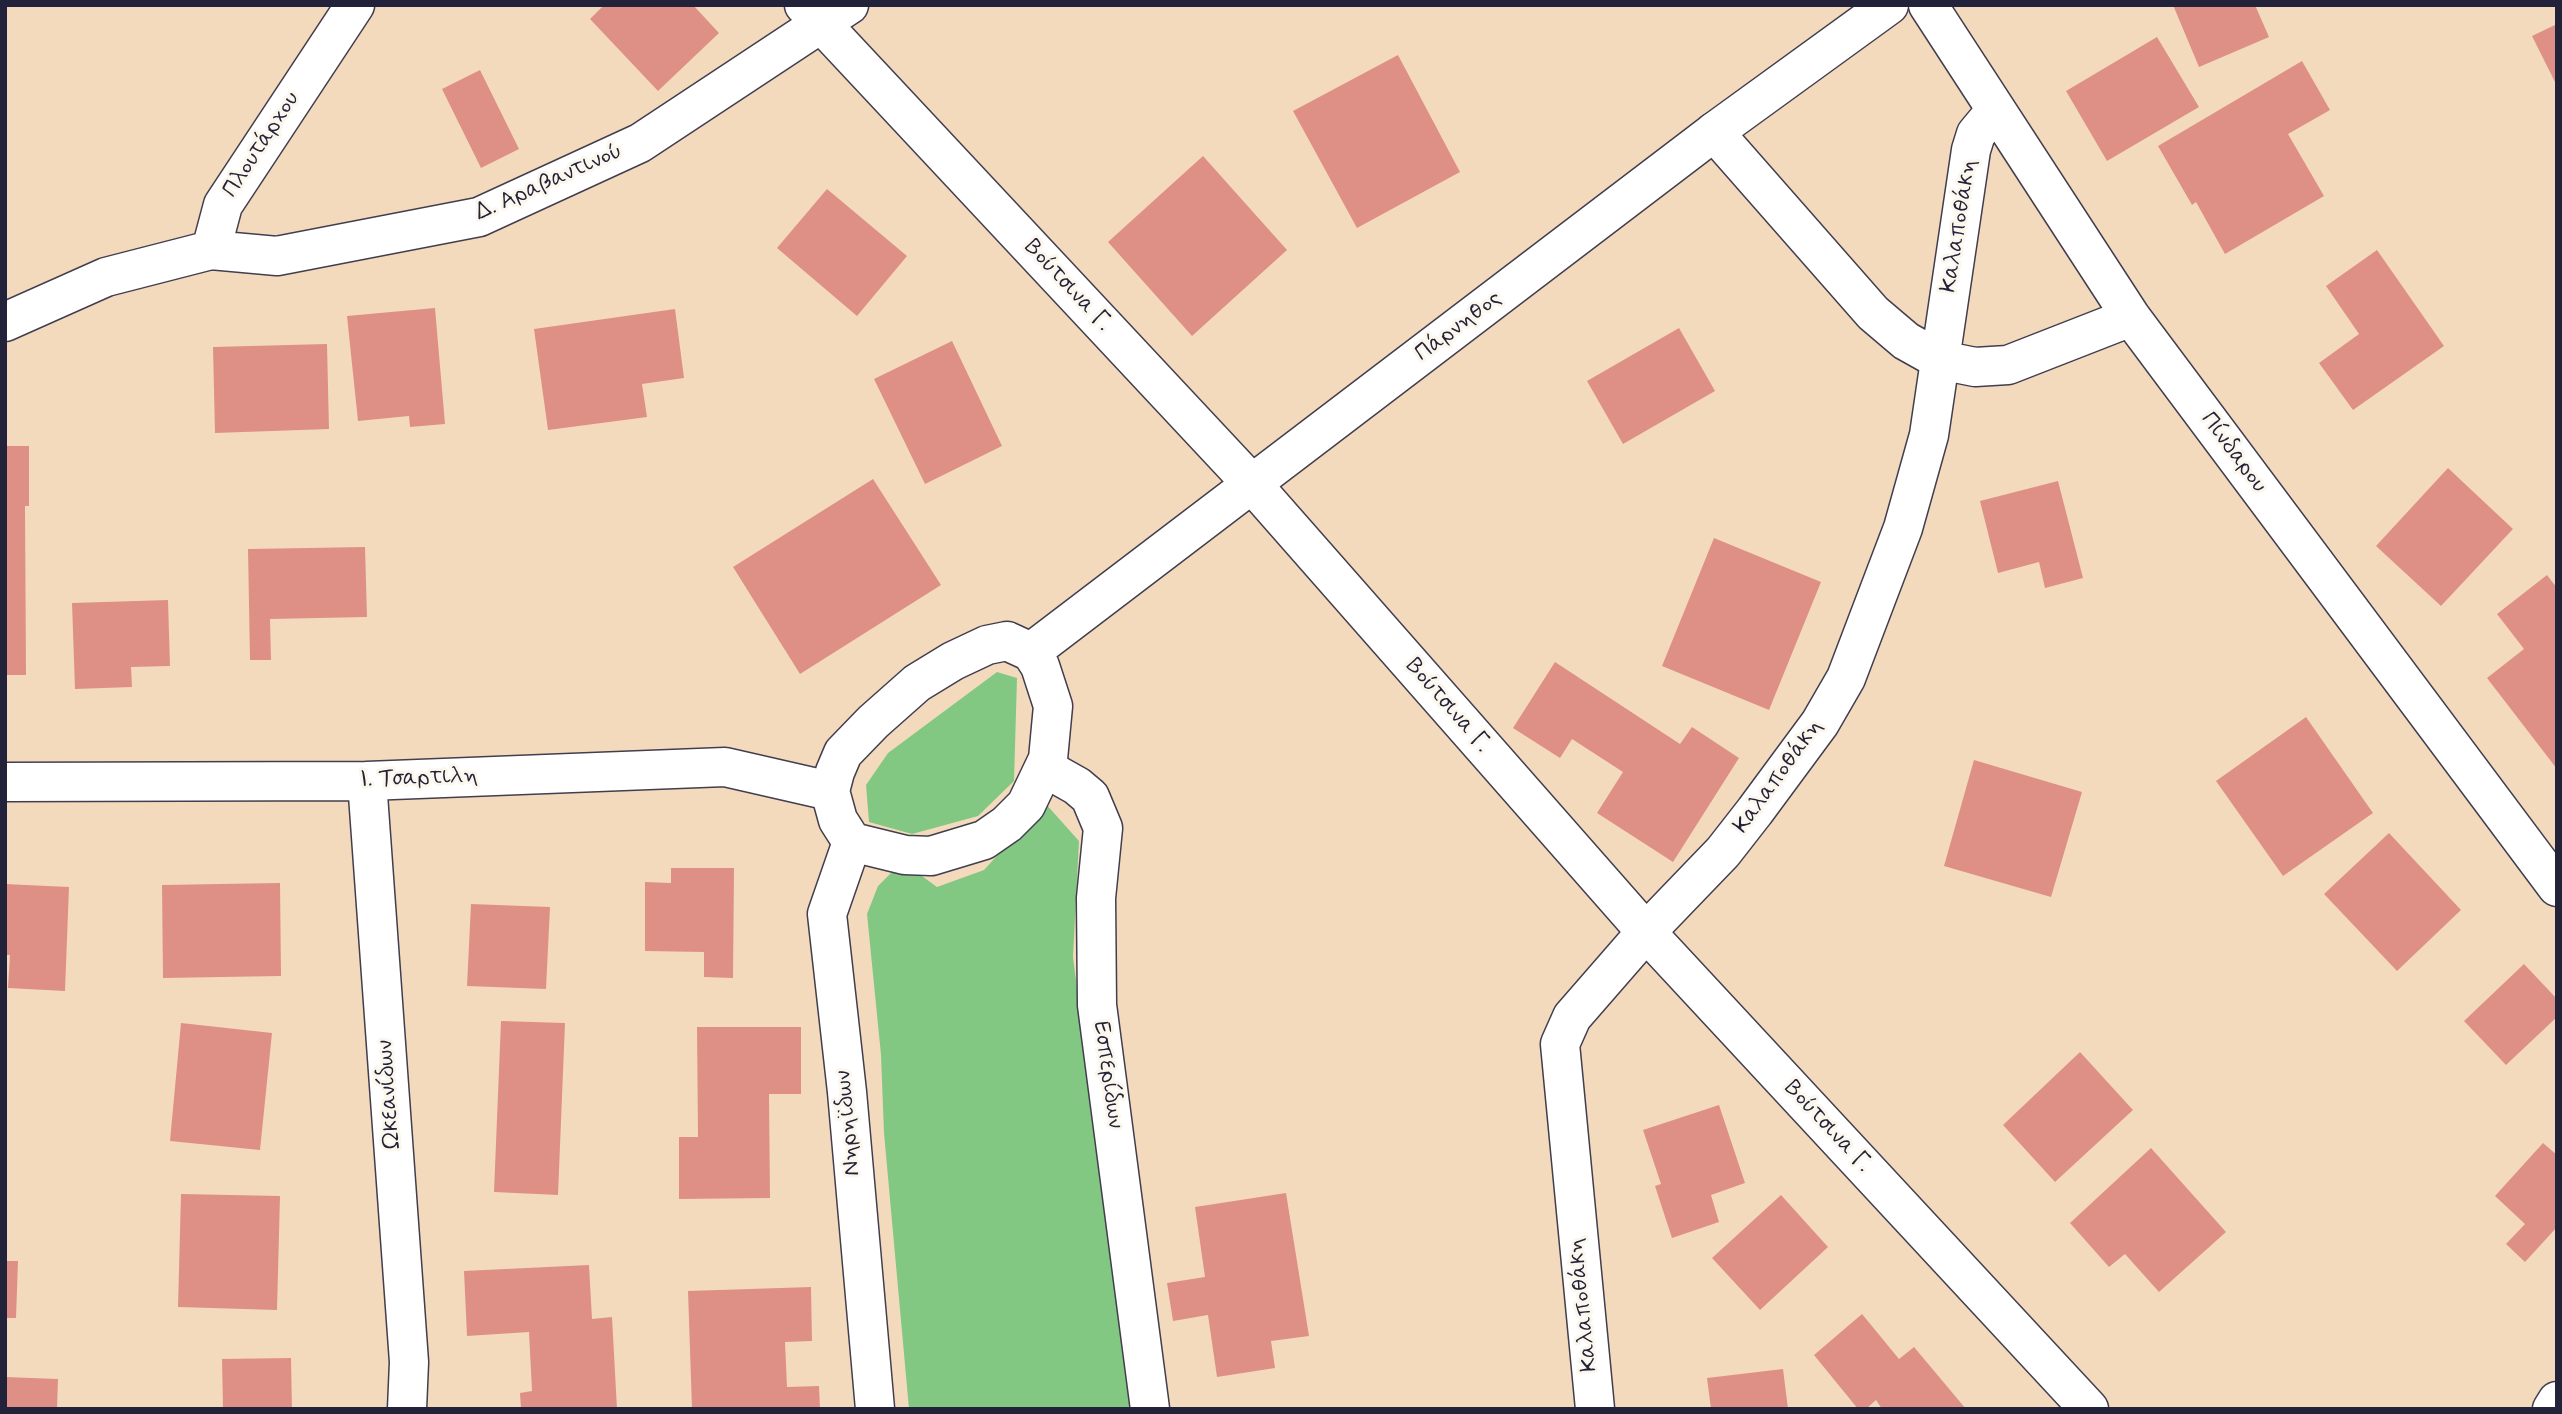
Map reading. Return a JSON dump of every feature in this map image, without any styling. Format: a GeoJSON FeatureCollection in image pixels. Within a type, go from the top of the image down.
{"type":"FeatureCollection","features":[{"type":"Feature","properties":{"kind":"street","name":"Πλουτάρχου"},"geometry":{"type":"LineString","coordinates":[[211,250],[223,205],[355,5]]}},
{"type":"Feature","properties":{"kind":"street","name":"Πάρνηθος"},"geometry":{"type":"LineString","coordinates":[[1031,652],[1714,132],[1889,5]]}},
{"type":"Feature","properties":{"kind":"street","name":"Πίνδαρου"},"geometry":{"type":"LineString","coordinates":[[1928,5],[2131,317],[2557,887]]}},
{"type":"Feature","properties":{"kind":"street","name":"Δ. Αραβαντινού"},"geometry":{"type":"LineString","coordinates":[[211,250],[277,256],[479,217],[640,143],[825,12]]}},
{"type":"Feature","properties":{"kind":"street","name":"Βούτσινα Γ."},"geometry":{"type":"LineString","coordinates":[[825,12],[1253,485],[1646,932],[2088,1409]]}},
{"type":"Feature","properties":{"kind":"street","name":"Καλαποθάκη"},"geometry":{"type":"LineString","coordinates":[[1595,1409],[1560,1044],[1573,1017],[1646,932],[1731,842],[1820,723],[1846,678],[1903,528],[1929,435],[1971,150],[1976,134],[1996,110]]}},
{"type":"Feature","properties":{"kind":"street"},"geometry":{"type":"LineString","coordinates":[[1714,132],[1873,313],[1906,341],[1940,360],[1975,367],[2008,365],[2131,317]]}},
{"type":"Feature","properties":{"kind":"street"},"geometry":{"type":"LineString","coordinates":[[5,322],[106,277],[211,250]]}},
{"type":"Feature","properties":{"kind":"street"},"geometry":{"type":"LineString","coordinates":[[1007,641],[1031,652],[1040,666],[1053,706],[1050,747],[1045,768],[1026,805],[1007,824],[984,840],[931,856],[905,855],[852,842],[838,820],[830,791],[843,753],[873,722],[918,683],[953,661],[987,645],[1007,641]]}},
{"type":"Feature","properties":{"kind":"street","name":"Ι. Τσαρτιλη"},"geometry":{"type":"LineString","coordinates":[[5,782],[367,781],[725,767],[830,791]]}},
{"type":"Feature","properties":{"kind":"street","name":"Εσπερίδων"},"geometry":{"type":"LineString","coordinates":[[1045,768],[1077,786],[1090,797],[1103,828],[1096,898],[1097,1005],[1150,1409]]}},
{"type":"Feature","properties":{"kind":"street","name":"Ωκεανίδων"},"geometry":{"type":"LineString","coordinates":[[367,781],[409,1362],[407,1409]]}},
{"type":"Feature","properties":{"kind":"street","name":"Νηρηϊδων"},"geometry":{"type":"LineString","coordinates":[[852,842],[827,914],[847,1092],[875,1409]]}},
{"type":"Feature","properties":{"kind":"street"},"geometry":{"type":"LineString","coordinates":[[2552,1409],[2557,1401]]}},
{"type":"Feature","properties":{"kind":"green space"},"geometry":{"type":"Polygon","coordinates":[[[997,672],[1017,678],[1014,781],[978,816],[912,834],[869,822],[866,785],[888,753],[997,672]]]}},
{"type":"Feature","properties":{"kind":"green space"},"geometry":{"type":"Polygon","coordinates":[[[1045,803],[1079,841],[1073,957],[1131,1409],[909,1409],[867,914],[878,886],[892,872],[922,876],[937,887],[984,870],[1045,803]]]}},
{"type":"Feature","properties":{"kind":"building"},"geometry":{"type":"Polygon","coordinates":[[[604,5],[693,5],[719,33],[658,91],[590,19],[604,5]]]}},
{"type":"Feature","properties":{"kind":"building"},"geometry":{"type":"Polygon","coordinates":[[[2173,5],[2255,5],[2269,37],[2199,67],[2173,5]]]}},
{"type":"Feature","properties":{"kind":"building"},"geometry":{"type":"Polygon","coordinates":[[[2557,24],[2557,86],[2532,36],[2557,24]]]}},
{"type":"Feature","properties":{"kind":"building"},"geometry":{"type":"Polygon","coordinates":[[[2157,37],[2199,107],[2107,161],[2066,91],[2157,37]]]}},
{"type":"Feature","properties":{"kind":"building"},"geometry":{"type":"Polygon","coordinates":[[[1398,55],[1460,172],[1357,228],[1293,111],[1398,55]]]}},
{"type":"Feature","properties":{"kind":"building"},"geometry":{"type":"Polygon","coordinates":[[[2302,61],[2330,110],[2288,134],[2324,196],[2225,254],[2196,202],[2192,205],[2158,146],[2302,61]]]}},
{"type":"Feature","properties":{"kind":"building"},"geometry":{"type":"Polygon","coordinates":[[[480,70],[519,149],[481,168],[442,89],[480,70]]]}},
{"type":"Feature","properties":{"kind":"building"},"geometry":{"type":"Polygon","coordinates":[[[1203,156],[1287,250],[1192,336],[1108,242],[1203,156]]]}},
{"type":"Feature","properties":{"kind":"building"},"geometry":{"type":"Polygon","coordinates":[[[827,189],[907,256],[857,316],[777,248],[827,189]]]}},
{"type":"Feature","properties":{"kind":"building"},"geometry":{"type":"Polygon","coordinates":[[[2377,250],[2444,346],[2353,410],[2319,363],[2359,334],[2326,286],[2377,250]]]}},
{"type":"Feature","properties":{"kind":"building"},"geometry":{"type":"Polygon","coordinates":[[[435,308],[445,424],[410,427],[409,416],[358,421],[347,316],[435,308]]]}},
{"type":"Feature","properties":{"kind":"building"},"geometry":{"type":"Polygon","coordinates":[[[675,309],[684,378],[642,384],[647,417],[548,430],[534,329],[675,309]]]}},
{"type":"Feature","properties":{"kind":"building"},"geometry":{"type":"Polygon","coordinates":[[[1679,328],[1715,391],[1623,444],[1587,381],[1679,328]]]}},
{"type":"Feature","properties":{"kind":"building"},"geometry":{"type":"Polygon","coordinates":[[[952,341],[1002,446],[925,484],[874,379],[952,341]]]}},
{"type":"Feature","properties":{"kind":"building"},"geometry":{"type":"Polygon","coordinates":[[[327,344],[329,429],[215,433],[213,347],[327,344]]]}},
{"type":"Feature","properties":{"kind":"building"},"geometry":{"type":"Polygon","coordinates":[[[5,446],[29,446],[29,506],[25,506],[26,675],[5,675],[5,446]]]}},
{"type":"Feature","properties":{"kind":"building"},"geometry":{"type":"Polygon","coordinates":[[[2448,468],[2513,529],[2441,606],[2376,546],[2448,468]]]}},
{"type":"Feature","properties":{"kind":"building"},"geometry":{"type":"Polygon","coordinates":[[[873,479],[941,585],[800,674],[733,567],[873,479]]]}},
{"type":"Feature","properties":{"kind":"building"},"geometry":{"type":"Polygon","coordinates":[[[2058,481],[2083,578],[2045,588],[2039,562],[1998,573],[1980,501],[2058,481]]]}},
{"type":"Feature","properties":{"kind":"building"},"geometry":{"type":"Polygon","coordinates":[[[1714,538],[1821,582],[1769,710],[1662,666],[1714,538]]]}},
{"type":"Feature","properties":{"kind":"building"},"geometry":{"type":"Polygon","coordinates":[[[365,547],[367,617],[270,619],[271,660],[250,660],[248,549],[365,547]]]}},
{"type":"Feature","properties":{"kind":"building"},"geometry":{"type":"Polygon","coordinates":[[[2547,575],[2557,588],[2557,769],[2487,678],[2524,649],[2497,614],[2547,575]]]}},
{"type":"Feature","properties":{"kind":"building"},"geometry":{"type":"Polygon","coordinates":[[[168,600],[170,666],[131,667],[132,687],[75,689],[72,603],[168,600]]]}},
{"type":"Feature","properties":{"kind":"building"},"geometry":{"type":"Polygon","coordinates":[[[1555,662],[1680,744],[1692,727],[1739,758],[1673,862],[1597,813],[1623,772],[1572,739],[1560,758],[1513,728],[1555,662]]]}},
{"type":"Feature","properties":{"kind":"building"},"geometry":{"type":"Polygon","coordinates":[[[2306,717],[2373,813],[2283,876],[2216,781],[2306,717]]]}},
{"type":"Feature","properties":{"kind":"building"},"geometry":{"type":"Polygon","coordinates":[[[1974,760],[2082,792],[2051,897],[1944,866],[1974,760]]]}},
{"type":"Feature","properties":{"kind":"building"},"geometry":{"type":"Polygon","coordinates":[[[2389,833],[2461,910],[2397,971],[2324,894],[2389,833]]]}},
{"type":"Feature","properties":{"kind":"building"},"geometry":{"type":"Polygon","coordinates":[[[671,868],[734,868],[733,978],[704,977],[704,952],[645,951],[645,882],[671,883],[671,868]]]}},
{"type":"Feature","properties":{"kind":"building"},"geometry":{"type":"Polygon","coordinates":[[[280,883],[281,976],[163,978],[162,885],[280,883]]]}},
{"type":"Feature","properties":{"kind":"building"},"geometry":{"type":"Polygon","coordinates":[[[5,884],[69,887],[65,991],[8,988],[10,955],[5,955],[5,884]]]}},
{"type":"Feature","properties":{"kind":"building"},"geometry":{"type":"Polygon","coordinates":[[[471,904],[550,907],[546,989],[467,986],[471,904]]]}},
{"type":"Feature","properties":{"kind":"building"},"geometry":{"type":"Polygon","coordinates":[[[2524,964],[2557,999],[2557,1017],[2506,1065],[2464,1021],[2524,964]]]}},
{"type":"Feature","properties":{"kind":"building"},"geometry":{"type":"Polygon","coordinates":[[[501,1021],[565,1023],[558,1195],[494,1192],[501,1021]]]}},
{"type":"Feature","properties":{"kind":"building"},"geometry":{"type":"Polygon","coordinates":[[[181,1023],[272,1033],[260,1150],[170,1141],[181,1023]]]}},
{"type":"Feature","properties":{"kind":"building"},"geometry":{"type":"Polygon","coordinates":[[[697,1027],[801,1027],[801,1094],[769,1094],[770,1198],[679,1199],[679,1137],[698,1137],[697,1027]]]}},
{"type":"Feature","properties":{"kind":"building"},"geometry":{"type":"Polygon","coordinates":[[[2080,1052],[2133,1110],[2055,1182],[2003,1125],[2080,1052]]]}},
{"type":"Feature","properties":{"kind":"building"},"geometry":{"type":"Polygon","coordinates":[[[1719,1105],[1745,1183],[1711,1195],[1719,1222],[1672,1238],[1655,1186],[1661,1184],[1643,1130],[1719,1105]]]}},
{"type":"Feature","properties":{"kind":"building"},"geometry":{"type":"Polygon","coordinates":[[[2543,1143],[2557,1155],[2557,1227],[2525,1262],[2506,1244],[2525,1224],[2495,1196],[2543,1143]]]}},
{"type":"Feature","properties":{"kind":"building"},"geometry":{"type":"Polygon","coordinates":[[[2151,1148],[2226,1232],[2159,1292],[2125,1254],[2109,1267],[2070,1223],[2151,1148]]]}},
{"type":"Feature","properties":{"kind":"building"},"geometry":{"type":"Polygon","coordinates":[[[1286,1193],[1309,1336],[1271,1341],[1275,1368],[1217,1377],[1208,1315],[1173,1321],[1167,1283],[1205,1277],[1195,1207],[1286,1193]]]}},
{"type":"Feature","properties":{"kind":"building"},"geometry":{"type":"Polygon","coordinates":[[[181,1194],[280,1196],[277,1310],[178,1307],[181,1194]]]}},
{"type":"Feature","properties":{"kind":"building"},"geometry":{"type":"Polygon","coordinates":[[[1781,1195],[1828,1247],[1760,1310],[1712,1258],[1781,1195]]]}},
{"type":"Feature","properties":{"kind":"building"},"geometry":{"type":"Polygon","coordinates":[[[5,1261],[18,1261],[16,1318],[5,1318],[5,1261]]]}},
{"type":"Feature","properties":{"kind":"building"},"geometry":{"type":"Polygon","coordinates":[[[589,1265],[592,1319],[612,1317],[617,1409],[521,1409],[520,1393],[532,1391],[529,1332],[467,1336],[464,1271],[589,1265]]]}},
{"type":"Feature","properties":{"kind":"building"},"geometry":{"type":"Polygon","coordinates":[[[811,1287],[812,1341],[785,1342],[787,1387],[819,1386],[820,1409],[692,1409],[688,1291],[811,1287]]]}},
{"type":"Feature","properties":{"kind":"building"},"geometry":{"type":"Polygon","coordinates":[[[1862,1314],[1899,1359],[1914,1347],[1966,1409],[1882,1409],[1876,1400],[1866,1409],[1858,1409],[1814,1355],[1862,1314]]]}},
{"type":"Feature","properties":{"kind":"building"},"geometry":{"type":"Polygon","coordinates":[[[291,1358],[292,1409],[223,1409],[222,1359],[291,1358]]]}},
{"type":"Feature","properties":{"kind":"building"},"geometry":{"type":"Polygon","coordinates":[[[1783,1369],[1788,1409],[1711,1409],[1707,1378],[1783,1369]]]}},
{"type":"Feature","properties":{"kind":"building"},"geometry":{"type":"Polygon","coordinates":[[[5,1377],[58,1379],[57,1409],[5,1409],[5,1377]]]}}]}
